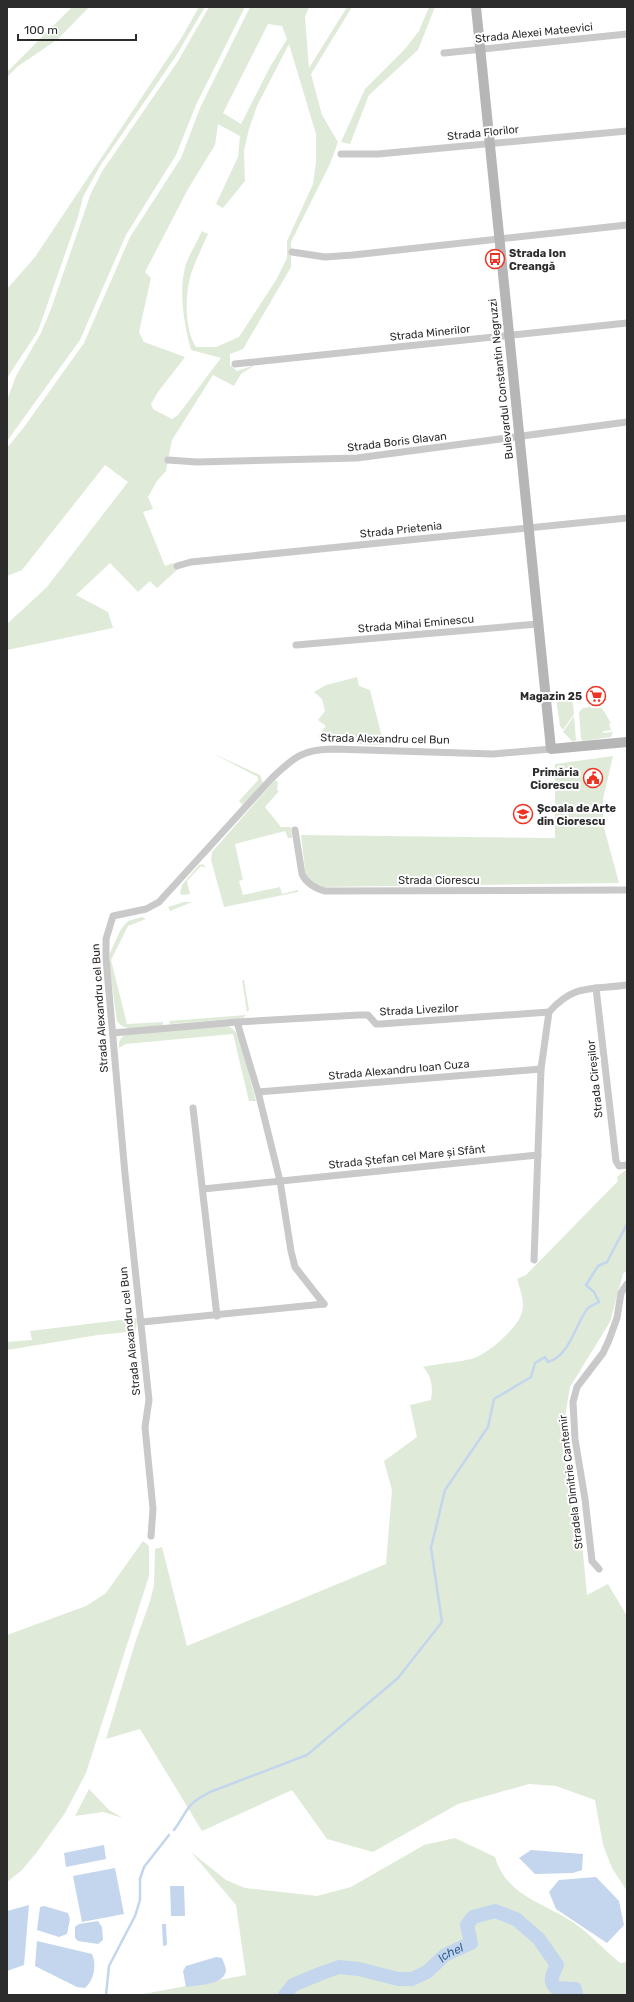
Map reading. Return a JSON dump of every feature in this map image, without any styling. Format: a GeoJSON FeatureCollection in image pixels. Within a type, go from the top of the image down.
{"type":"FeatureCollection","features":[{"type":"Feature","properties":{"kind":"street","name":"Bulevardul Constantin Negruzzi"},"geometry":{"type":"LineString","coordinates":[[476,7],[551,749]]}},
{"type":"Feature","properties":{"kind":"street","name":"Strada Alexei Mateevici"},"geometry":{"type":"LineString","coordinates":[[444,53],[627,34]]}},
{"type":"Feature","properties":{"kind":"street","name":"Strada Florilor"},"geometry":{"type":"LineString","coordinates":[[341,154],[378,154],[627,131]]}},
{"type":"Feature","properties":{"kind":"street"},"geometry":{"type":"LineString","coordinates":[[292,252],[325,257],[499,240],[627,225]]}},
{"type":"Feature","properties":{"kind":"street","name":"Strada Minerilor"},"geometry":{"type":"LineString","coordinates":[[235,364],[627,323]]}},
{"type":"Feature","properties":{"kind":"street","name":"Strada Boris Glavan"},"geometry":{"type":"LineString","coordinates":[[168,460],[197,462],[349,459],[519,438],[627,422]]}},
{"type":"Feature","properties":{"kind":"street","name":"Strada Prietenia"},"geometry":{"type":"LineString","coordinates":[[177,566],[191,562],[627,518]]}},
{"type":"Feature","properties":{"kind":"street","name":"Strada Mihai Eminescu"},"geometry":{"type":"LineString","coordinates":[[296,645],[538,624]]}},
{"type":"Feature","properties":{"kind":"street","name":"Strada Alexandru cel Bun"},"geometry":{"type":"LineString","coordinates":[[151,1536],[153,1509],[145,1427],[150,1400],[125,1174],[106,959],[106,939],[113,916],[146,909],[159,902],[272,778],[297,756],[309,751],[320,749],[493,754],[627,742]]}},
{"type":"Feature","properties":{"kind":"street","name":"Strada Ciorescu"},"geometry":{"type":"LineString","coordinates":[[295,830],[304,880],[319,890],[627,890]]}},
{"type":"Feature","properties":{"kind":"street"},"geometry":{"type":"LineString","coordinates":[[534,1260],[541,1069],[549,1012],[567,995],[596,988],[627,985]]}},
{"type":"Feature","properties":{"kind":"street","name":"Strada Cireșilor"},"geometry":{"type":"LineString","coordinates":[[596,988],[616,1160],[623,1165]]}},
{"type":"Feature","properties":{"kind":"street","name":"Strada Livezilor"},"geometry":{"type":"LineString","coordinates":[[113,1033],[237,1022],[368,1015],[376,1024],[380,1024],[549,1012]]}},
{"type":"Feature","properties":{"kind":"street"},"geometry":{"type":"LineString","coordinates":[[142,1322],[217,1316],[324,1304],[295,1267],[290,1251],[280,1180],[258,1092],[237,1022]]}},
{"type":"Feature","properties":{"kind":"street","name":"Strada Alexandru Ioan Cuza"},"geometry":{"type":"LineString","coordinates":[[258,1092],[541,1069]]}},
{"type":"Feature","properties":{"kind":"street"},"geometry":{"type":"LineString","coordinates":[[193,1108],[217,1316]]}},
{"type":"Feature","properties":{"kind":"street","name":"Strada Ștefan cel Mare și Sfânt"},"geometry":{"type":"LineString","coordinates":[[203,1188],[538,1154]]}},
{"type":"Feature","properties":{"kind":"street","name":"Stradela Dimitrie Cantemir"},"geometry":{"type":"LineString","coordinates":[[599,1569],[592,1561],[585,1499],[575,1445],[573,1402],[577,1387],[603,1353],[609,1340],[617,1318],[621,1293],[627,1284]]}},
{"type":"Feature","properties":{"kind":"green space"},"geometry":{"type":"Polygon","coordinates":[[[72,7],[89,7],[58,39],[17,67],[7,77],[7,72],[72,7]]]}},
{"type":"Feature","properties":{"kind":"green space"},"geometry":{"type":"Polygon","coordinates":[[[199,7],[205,7],[174,59],[100,166],[83,197],[78,217],[38,331],[7,378],[7,289],[35,257],[182,37],[199,7]]]}},
{"type":"Feature","properties":{"kind":"green space"},"geometry":{"type":"Polygon","coordinates":[[[209,7],[245,7],[196,105],[176,155],[126,235],[80,340],[7,441],[7,400],[16,376],[41,333],[51,309],[91,193],[103,170],[178,61],[209,7]]]}},
{"type":"Feature","properties":{"kind":"green space"},"geometry":{"type":"Polygon","coordinates":[[[250,7],[309,7],[305,17],[309,68],[347,7],[352,7],[311,74],[322,115],[338,142],[330,164],[291,242],[291,267],[243,349],[230,354],[230,365],[237,371],[255,365],[241,374],[234,386],[213,375],[172,440],[166,471],[157,481],[148,497],[153,509],[143,512],[165,566],[173,563],[178,569],[157,588],[150,581],[138,592],[110,563],[76,595],[108,612],[113,628],[7,650],[7,624],[47,587],[128,482],[105,465],[22,570],[7,576],[7,448],[24,427],[84,343],[130,237],[181,158],[200,108],[250,7]],[[268,24],[223,113],[241,124],[270,67],[287,39],[282,26],[268,24]],[[289,44],[257,106],[249,129],[244,151],[245,181],[223,208],[216,204],[238,157],[240,136],[218,124],[215,145],[188,189],[145,272],[151,278],[139,332],[144,342],[185,357],[158,392],[151,404],[153,409],[172,419],[178,415],[221,358],[191,350],[184,318],[182,285],[186,264],[202,231],[208,234],[189,282],[187,311],[189,331],[196,347],[216,347],[239,337],[276,280],[287,258],[287,241],[313,184],[316,162],[316,134],[289,44]]]}},
{"type":"Feature","properties":{"kind":"green space"},"geometry":{"type":"Polygon","coordinates":[[[429,7],[435,7],[418,50],[369,95],[350,144],[341,142],[365,89],[405,49],[419,31],[429,7]]]}},
{"type":"Feature","properties":{"kind":"green space"},"geometry":{"type":"Polygon","coordinates":[[[357,677],[359,686],[370,690],[384,745],[357,744],[356,739],[322,740],[318,736],[326,726],[318,720],[325,711],[322,699],[314,692],[326,685],[357,677]]]}},
{"type":"Feature","properties":{"kind":"green space"},"geometry":{"type":"Polygon","coordinates":[[[572,697],[574,714],[563,730],[560,726],[556,699],[572,697]]]}},
{"type":"Feature","properties":{"kind":"green space"},"geometry":{"type":"Polygon","coordinates":[[[583,708],[602,708],[611,723],[609,724],[611,730],[614,730],[604,731],[602,733],[613,732],[611,737],[583,741],[581,739],[579,712],[583,708]]]}},
{"type":"Feature","properties":{"kind":"green space"},"geometry":{"type":"Polygon","coordinates":[[[574,716],[576,740],[573,742],[563,732],[574,716]]]}},
{"type":"Feature","properties":{"kind":"green space"},"geometry":{"type":"Polygon","coordinates":[[[212,753],[260,775],[263,783],[243,805],[239,801],[258,780],[258,777],[212,753]]]}},
{"type":"Feature","properties":{"kind":"green space"},"geometry":{"type":"Polygon","coordinates":[[[613,756],[603,799],[603,824],[619,883],[320,887],[306,878],[301,835],[555,838],[555,764],[613,756]]]}},
{"type":"Feature","properties":{"kind":"green space"},"geometry":{"type":"Polygon","coordinates":[[[275,780],[278,782],[277,790],[279,791],[265,807],[281,827],[291,827],[292,838],[288,838],[285,831],[235,844],[243,880],[239,881],[243,895],[280,887],[282,894],[298,890],[298,892],[224,907],[211,860],[212,852],[275,780]]]}},
{"type":"Feature","properties":{"kind":"green space"},"geometry":{"type":"Polygon","coordinates":[[[203,864],[206,868],[201,866],[187,881],[190,894],[182,895],[180,893],[182,885],[199,865],[203,864]]]}},
{"type":"Feature","properties":{"kind":"green space"},"geometry":{"type":"Polygon","coordinates":[[[184,902],[192,902],[170,911],[168,907],[184,902]]]}},
{"type":"Feature","properties":{"kind":"green space"},"geometry":{"type":"Polygon","coordinates":[[[142,917],[146,919],[128,926],[111,960],[127,1024],[163,1022],[163,1025],[132,1029],[121,1025],[117,1021],[109,965],[110,953],[121,929],[128,921],[142,917]]]}},
{"type":"Feature","properties":{"kind":"green space"},"geometry":{"type":"Polygon","coordinates":[[[242,980],[244,980],[249,1010],[247,1012],[242,980]]]}},
{"type":"Feature","properties":{"kind":"green space"},"geometry":{"type":"Polygon","coordinates":[[[246,1015],[243,1018],[170,1024],[169,1021],[246,1015]]]}},
{"type":"Feature","properties":{"kind":"green space"},"geometry":{"type":"Polygon","coordinates":[[[227,1025],[235,1031],[239,1037],[256,1101],[249,1101],[233,1034],[126,1044],[119,1048],[120,1039],[128,1034],[227,1025]]]}},
{"type":"Feature","properties":{"kind":"green space"},"geometry":{"type":"Polygon","coordinates":[[[627,1169],[627,1270],[623,1274],[610,1322],[570,1387],[565,1417],[580,1522],[587,1595],[608,1584],[627,1616],[627,1891],[612,1868],[603,1845],[595,1800],[556,1786],[529,1784],[458,1804],[373,1852],[327,1839],[292,1790],[202,1831],[140,1729],[106,1739],[135,1643],[150,1601],[154,1585],[155,1549],[162,1547],[187,1646],[386,1564],[392,1490],[384,1461],[417,1437],[410,1405],[431,1400],[432,1396],[430,1378],[423,1367],[477,1357],[485,1353],[500,1341],[513,1328],[521,1315],[523,1306],[522,1297],[517,1279],[526,1275],[618,1181],[617,1177],[627,1169]]]}},
{"type":"Feature","properties":{"kind":"green space"},"geometry":{"type":"Polygon","coordinates":[[[137,1318],[136,1331],[98,1335],[7,1350],[7,1342],[32,1340],[30,1331],[137,1318]]]}},
{"type":"Feature","properties":{"kind":"green space"},"geometry":{"type":"Polygon","coordinates":[[[143,1541],[149,1546],[149,1576],[86,1773],[65,1813],[37,1852],[22,1870],[7,1882],[7,1635],[86,1606],[106,1593],[143,1541]]]}},
{"type":"Feature","properties":{"kind":"green space"},"geometry":{"type":"Polygon","coordinates":[[[89,1789],[109,1810],[123,1818],[103,1812],[75,1816],[89,1789]]]}},
{"type":"Feature","properties":{"kind":"green space"},"geometry":{"type":"Polygon","coordinates":[[[455,1838],[495,1857],[501,1871],[509,1882],[520,1892],[581,1928],[620,1963],[627,1962],[627,1995],[138,1995],[246,1975],[236,1905],[191,1852],[226,1880],[245,1888],[317,1896],[351,1887],[424,1845],[455,1838]]]}},
{"type":"Feature","properties":{"kind":"water"},"geometry":{"type":"Polygon","coordinates":[[[104,1845],[106,1859],[66,1867],[64,1853],[104,1845]]]}},
{"type":"Feature","properties":{"kind":"water"},"geometry":{"type":"Polygon","coordinates":[[[531,1850],[583,1854],[582,1870],[573,1873],[535,1874],[519,1858],[531,1850]]]}},
{"type":"Feature","properties":{"kind":"water"},"geometry":{"type":"Polygon","coordinates":[[[115,1868],[124,1914],[82,1922],[73,1876],[115,1868]]]}},
{"type":"Feature","properties":{"kind":"water"},"geometry":{"type":"Polygon","coordinates":[[[596,1877],[619,1901],[624,1925],[607,1943],[556,1909],[549,1892],[559,1880],[596,1877]]]}},
{"type":"Feature","properties":{"kind":"water"},"geometry":{"type":"Polygon","coordinates":[[[170,1886],[184,1886],[185,1916],[171,1916],[170,1886]]]}},
{"type":"Feature","properties":{"kind":"water"},"geometry":{"type":"Polygon","coordinates":[[[29,1905],[24,1965],[7,1971],[7,1911],[29,1905]]]}},
{"type":"Feature","properties":{"kind":"water"},"geometry":{"type":"Polygon","coordinates":[[[44,1906],[68,1913],[70,1919],[67,1934],[59,1937],[37,1930],[40,1907],[44,1906]]]}},
{"type":"Feature","properties":{"kind":"water"},"geometry":{"type":"Polygon","coordinates":[[[98,1921],[102,1927],[103,1940],[98,1944],[78,1941],[75,1938],[75,1927],[79,1924],[98,1921]]]}},
{"type":"Feature","properties":{"kind":"water"},"geometry":{"type":"Polygon","coordinates":[[[162,1924],[166,1924],[167,1945],[163,1946],[162,1924]]]}},
{"type":"Feature","properties":{"kind":"water"},"geometry":{"type":"Polygon","coordinates":[[[37,1941],[92,1954],[94,1958],[94,1972],[88,1985],[85,1988],[77,1987],[35,1966],[37,1941]]]}},
{"type":"Feature","properties":{"kind":"water"},"geometry":{"type":"Polygon","coordinates":[[[216,1957],[222,1958],[225,1966],[226,1972],[222,1978],[208,1984],[186,1987],[183,1971],[186,1966],[216,1957]]]}},
{"type":"Feature","properties":{"kind":"waterway"},"geometry":{"type":"LineString","coordinates":[[174,1830],[191,1805],[196,1800],[210,1792],[307,1755],[398,1678],[442,1622],[431,1548],[445,1490],[488,1427],[494,1399],[531,1377],[535,1363],[545,1357],[548,1362],[556,1359],[567,1346],[588,1308],[599,1302],[594,1292],[586,1285],[598,1266],[607,1262],[627,1224]]}},
{"type":"Feature","properties":{"kind":"waterway"},"geometry":{"type":"LineString","coordinates":[[106,1995],[109,1966],[135,1916],[140,1900],[140,1879],[144,1867],[169,1835]]}},
{"type":"Feature","properties":{"kind":"waterway","name":"Ichel"},"geometry":{"type":"LineString","coordinates":[[285,1995],[293,1985],[339,1967],[359,1969],[398,1979],[412,1979],[427,1972],[445,1955],[471,1943],[467,1925],[473,1917],[495,1911],[516,1919],[539,1939],[557,1965],[552,1977],[552,1983],[556,1988],[575,1989],[576,1995]]}},
{"type":"Feature","properties":{"kind":"place","name":"Strada Ion Creangă"},"geometry":{"type":"Point","coordinates":[495,259]}},
{"type":"Feature","properties":{"kind":"place","name":"Magazin 25"},"geometry":{"type":"Point","coordinates":[596,696]}},
{"type":"Feature","properties":{"kind":"place","name":"Primăria Ciorescu"},"geometry":{"type":"Point","coordinates":[593,778]}},
{"type":"Feature","properties":{"kind":"place","name":"Școala de Arte din Ciorescu"},"geometry":{"type":"Point","coordinates":[523,814]}}]}
